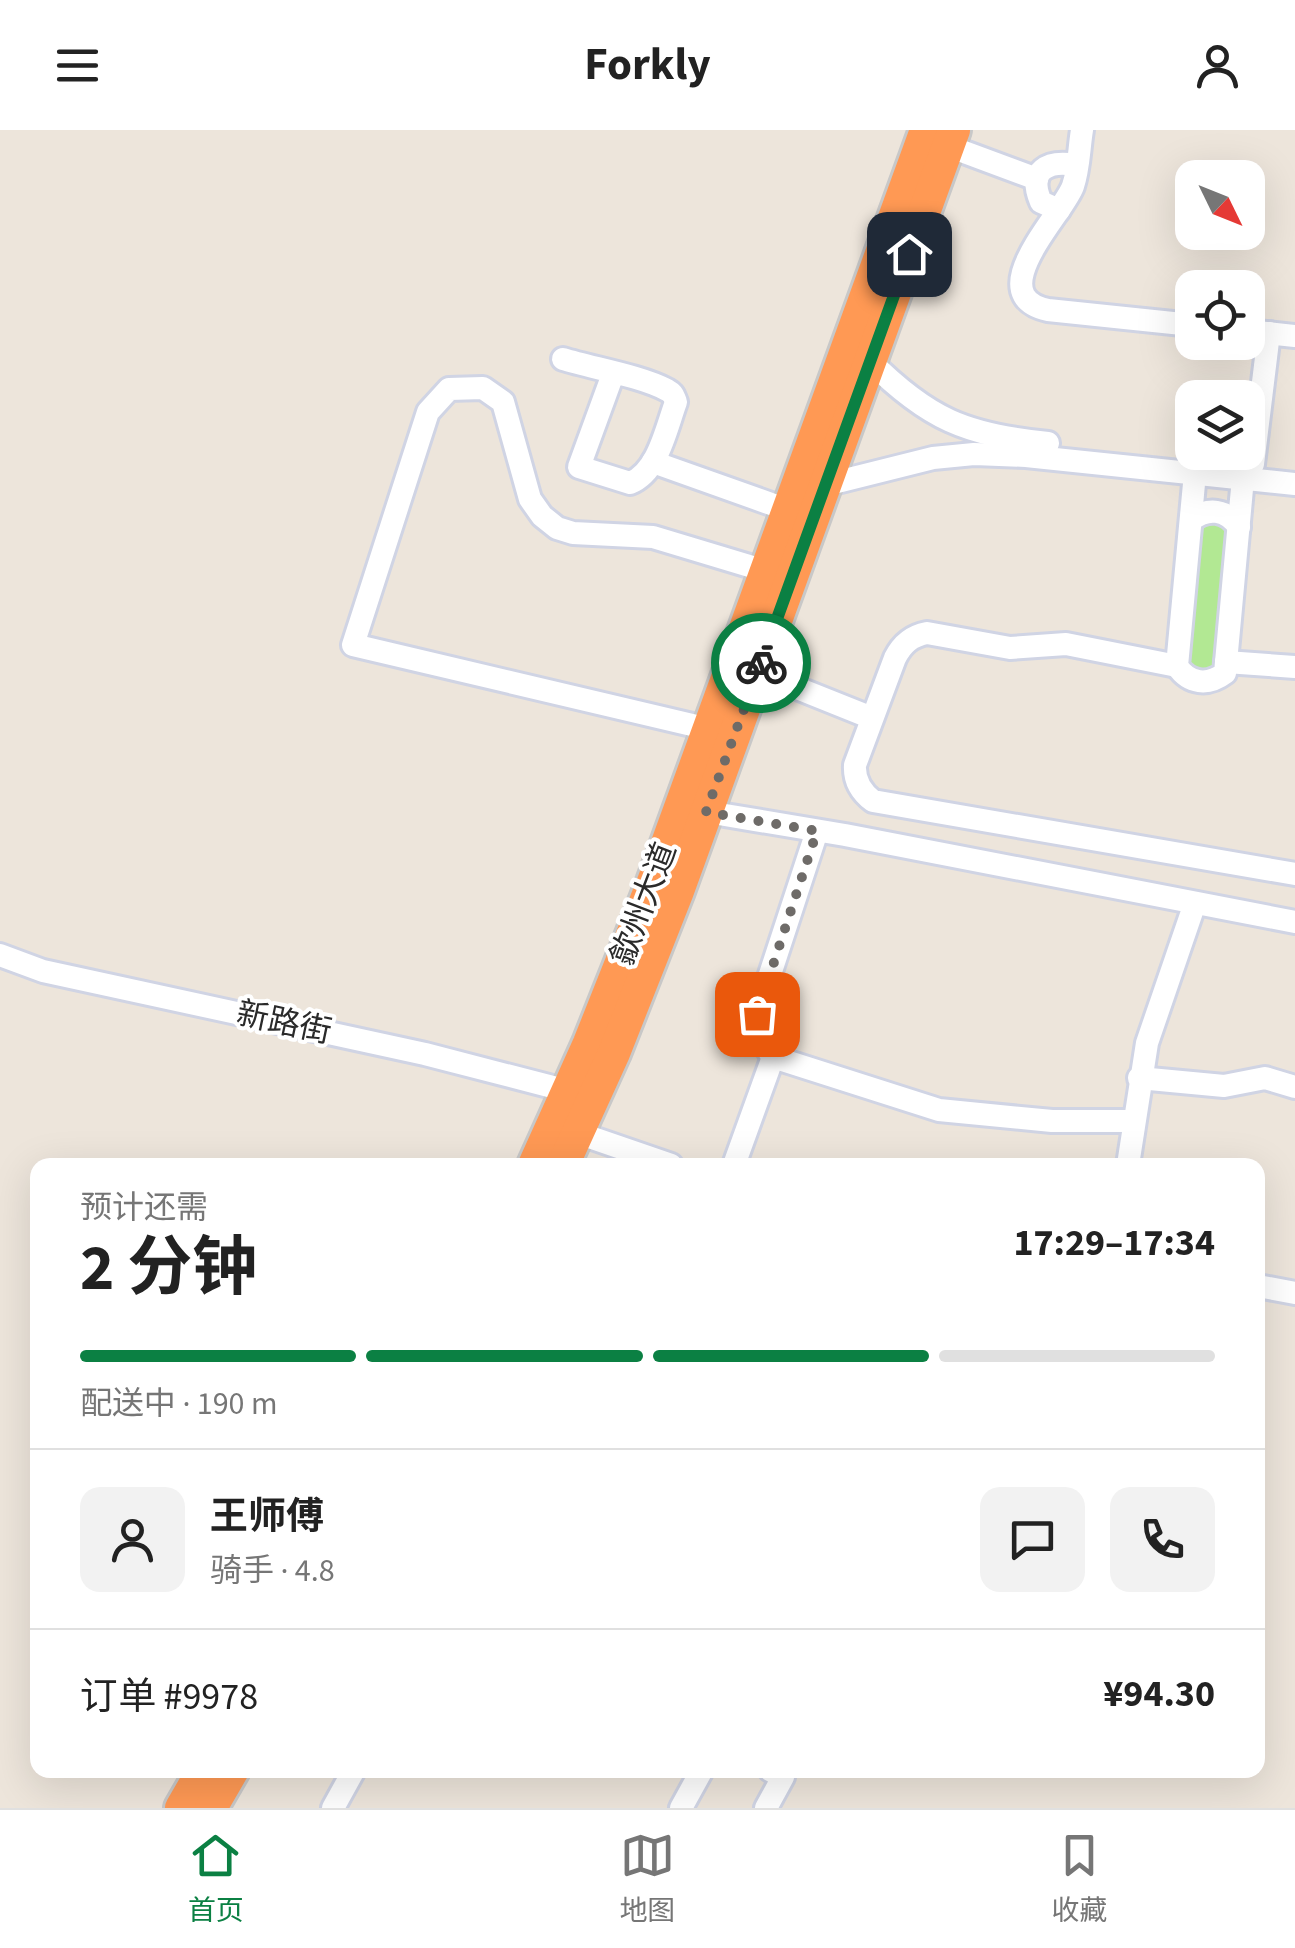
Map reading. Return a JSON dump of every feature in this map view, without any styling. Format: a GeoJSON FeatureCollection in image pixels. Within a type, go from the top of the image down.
{"type":"FeatureCollection","features":[{"type":"Feature","properties":{"kind":"highway","name":"歙州大道"},"geometry":{"type":"LineString","coordinates":[[566,1158],[647,973],[758,672],[870,361],[943,135]]}},
{"type":"Feature","properties":{"kind":"highway","name":"歙州大道"},"geometry":{"type":"LineString","coordinates":[[537,1158],[622,963],[788,510],[943,135]]}},
{"type":"Feature","properties":{"kind":"highway"},"geometry":{"type":"LineString","coordinates":[[182,1808],[199,1778]]}},
{"type":"Feature","properties":{"kind":"highway"},"geometry":{"type":"LineString","coordinates":[[212,1808],[229,1778]]}},
{"type":"Feature","properties":{"kind":"street"},"geometry":{"type":"LineString","coordinates":[[1082,130],[1073,186],[1034,242],[1025,264],[1023,287],[1031,303],[1048,310],[1175,323]]}},
{"type":"Feature","properties":{"kind":"street"},"geometry":{"type":"LineString","coordinates":[[943,135],[1038,179]]}},
{"type":"Feature","properties":{"kind":"street"},"geometry":{"type":"LineString","coordinates":[[1059,210],[1041,202],[1036,190],[1038,179],[1056,161],[1076,165]]}},
{"type":"Feature","properties":{"kind":"street"},"geometry":{"type":"LineString","coordinates":[[1265,333],[1295,336]]}},
{"type":"Feature","properties":{"kind":"street"},"geometry":{"type":"LineString","coordinates":[[563,359],[666,389],[673,394],[676,402],[653,462],[641,478],[630,483],[579,467],[614,374]]}},
{"type":"Feature","properties":{"kind":"street"},"geometry":{"type":"LineString","coordinates":[[1256,360],[1225,673],[1205,682],[1186,676],[1177,666],[1066,644],[1010,648],[927,632],[912,637],[899,650],[854,772],[862,791],[873,801],[1295,874]]}},
{"type":"Feature","properties":{"kind":"street"},"geometry":{"type":"LineString","coordinates":[[870,361],[915,402],[962,428],[1028,441],[1248,471],[1295,484]]}},
{"type":"Feature","properties":{"kind":"street"},"geometry":{"type":"LineString","coordinates":[[709,729],[353,644],[428,412],[448,389],[476,387],[496,396],[507,410],[530,499],[557,528],[573,533],[653,537],[766,571]]}},
{"type":"Feature","properties":{"kind":"street"},"geometry":{"type":"LineString","coordinates":[[825,486],[933,458],[974,454],[1195,473],[1295,469]]}},
{"type":"Feature","properties":{"kind":"street"},"geometry":{"type":"LineString","coordinates":[[653,462],[788,510]]}},
{"type":"Feature","properties":{"kind":"street"},"geometry":{"type":"LineString","coordinates":[[1177,666],[1195,473]]}},
{"type":"Feature","properties":{"kind":"street"},"geometry":{"type":"LineString","coordinates":[[1191,520],[1213,511],[1228,515],[1238,526]]}},
{"type":"Feature","properties":{"kind":"street"},"geometry":{"type":"LineString","coordinates":[[1226,662],[1295,667]]}},
{"type":"Feature","properties":{"kind":"street"},"geometry":{"type":"LineString","coordinates":[[758,672],[872,718]]}},
{"type":"Feature","properties":{"kind":"street"},"geometry":{"type":"LineString","coordinates":[[706,812],[1295,922]]}},
{"type":"Feature","properties":{"kind":"street"},"geometry":{"type":"LineString","coordinates":[[817,831],[757,1014],[759,1038],[772,1057],[939,1110],[1052,1121],[1134,1121]]}},
{"type":"Feature","properties":{"kind":"street"},"geometry":{"type":"LineString","coordinates":[[1129,1158],[1139,1078],[1157,1010],[1195,903]]}},
{"type":"Feature","properties":{"kind":"street","name":"新路街"},"geometry":{"type":"LineString","coordinates":[[0,955],[43,971],[425,1054],[568,1091]]}},
{"type":"Feature","properties":{"kind":"street"},"geometry":{"type":"LineString","coordinates":[[736,1158],[772,1057]]}},
{"type":"Feature","properties":{"kind":"street"},"geometry":{"type":"LineString","coordinates":[[1139,1078],[1224,1086],[1264,1078],[1295,1087]]}},
{"type":"Feature","properties":{"kind":"street"},"geometry":{"type":"LineString","coordinates":[[578,1133],[651,1158]]}},
{"type":"Feature","properties":{"kind":"street"},"geometry":{"type":"LineString","coordinates":[[1265,1287],[1295,1293]]}},
{"type":"Feature","properties":{"kind":"street"},"geometry":{"type":"LineString","coordinates":[[333,1808],[350,1778]]}},
{"type":"Feature","properties":{"kind":"street"},"geometry":{"type":"LineString","coordinates":[[681,1808],[698,1778]]}},
{"type":"Feature","properties":{"kind":"street"},"geometry":{"type":"LineString","coordinates":[[766,1808],[782,1778]]}},
{"type":"Feature","properties":{"kind":"green space"},"geometry":{"type":"Polygon","coordinates":[[[1216,523],[1229,534],[1216,666],[1209,673],[1190,668],[1187,658],[1200,532],[1206,525],[1216,523]]]}},
{"type":"Feature","properties":{"kind":"way so far"},"geometry":{"type":"LineString","coordinates":[[757,1014],[817,831],[706,812],[761,663]]}},
{"type":"Feature","properties":{"kind":"route"},"geometry":{"type":"LineString","coordinates":[[761,663],[909,254]]}}]}
